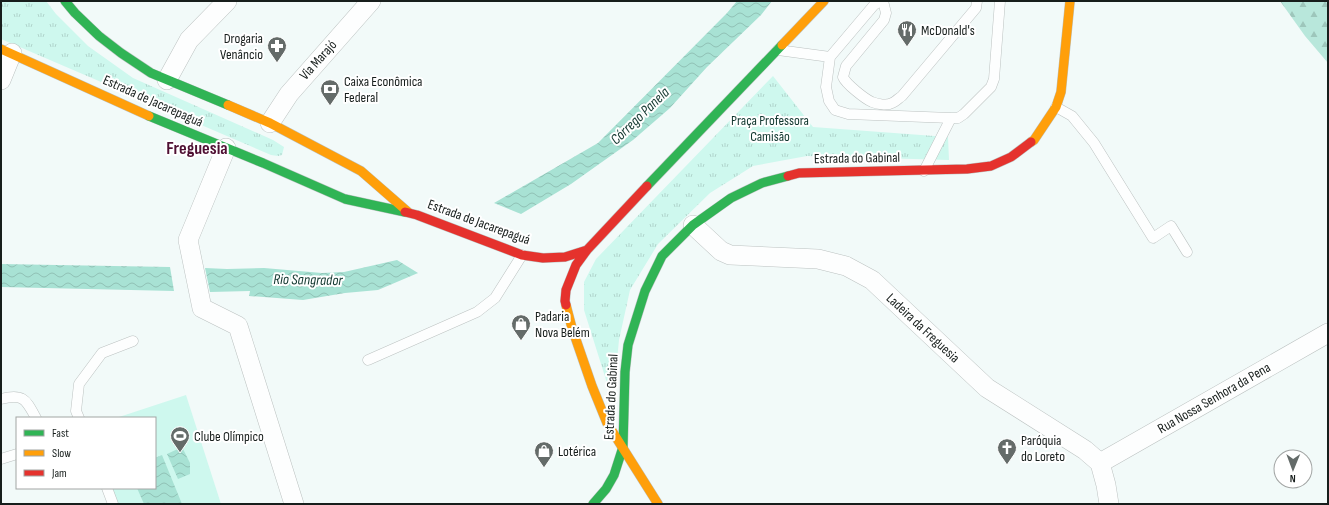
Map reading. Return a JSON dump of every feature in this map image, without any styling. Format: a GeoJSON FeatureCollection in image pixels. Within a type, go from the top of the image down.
{"type":"FeatureCollection","features":[{"type":"Feature","properties":{"kind":"main road","name":"Estrada de Jacarepaguá"},"geometry":{"type":"LineString","coordinates":[[65,1],[82,21],[112,46],[151,73],[270,123],[361,171],[408,212]]}},
{"type":"Feature","properties":{"kind":"main road","name":"Estrada do Gabinal"},"geometry":{"type":"LineString","coordinates":[[623,447],[607,423],[575,338],[565,301],[568,282],[576,265],[587,250],[824,1]]}},
{"type":"Feature","properties":{"kind":"main road","name":"Estrada do Gabinal"},"geometry":{"type":"LineString","coordinates":[[623,447],[625,372],[628,345],[645,291],[658,262],[667,250],[693,225],[731,198],[762,183],[799,173],[924,171],[973,168],[990,166],[1011,157],[1034,140],[1056,107],[1061,92],[1070,1]]}},
{"type":"Feature","properties":{"kind":"main road","name":"Estrada de Jacarepaguá"},"geometry":{"type":"LineString","coordinates":[[6,51],[144,114],[263,163],[345,199],[408,212],[522,255],[543,258],[565,257],[587,250]]}},
{"type":"Feature","properties":{"kind":"main road"},"geometry":{"type":"LineString","coordinates":[[593,504],[606,489],[614,475],[623,447]]}},
{"type":"Feature","properties":{"kind":"main road"},"geometry":{"type":"LineString","coordinates":[[623,447],[658,504]]}},
{"type":"Feature","properties":{"kind":"street"},"geometry":{"type":"LineString","coordinates":[[167,80],[189,40],[227,1]]}},
{"type":"Feature","properties":{"kind":"street","name":"Via Marajó"},"geometry":{"type":"LineString","coordinates":[[270,123],[289,94],[371,1]]}},
{"type":"Feature","properties":{"kind":"street"},"geometry":{"type":"LineString","coordinates":[[1,80],[6,51]]}},
{"type":"Feature","properties":{"kind":"street"},"geometry":{"type":"LineString","coordinates":[[226,148],[188,240],[202,308],[238,326],[294,504]]}},
{"type":"Feature","properties":{"kind":"street","name":"Ladeira da Freguesia"},"geometry":{"type":"LineString","coordinates":[[693,225],[721,251],[730,255],[818,259],[846,266],[872,280],[987,388],[1085,450],[1100,463]]}},
{"type":"Feature","properties":{"kind":"street","name":"Rua Nossa Senhora da Pena"},"geometry":{"type":"LineString","coordinates":[[1100,463],[1328,333]]}},
{"type":"Feature","properties":{"kind":"street"},"geometry":{"type":"LineString","coordinates":[[1100,463],[1106,484],[1109,504]]}},
{"type":"Feature","properties":{"kind":"lane"},"geometry":{"type":"LineString","coordinates":[[977,1],[976,8],[902,96],[891,104],[872,102],[847,84],[843,77],[846,66],[884,20],[886,14],[882,1],[874,5],[830,57],[826,87],[828,101],[835,110],[848,114],[958,118],[991,87],[994,79],[1000,1]]}},
{"type":"Feature","properties":{"kind":"lane"},"geometry":{"type":"LineString","coordinates":[[778,50],[830,57]]}},
{"type":"Feature","properties":{"kind":"lane"},"geometry":{"type":"LineString","coordinates":[[1056,107],[1072,116],[1094,143],[1153,238],[1171,226],[1187,252]]}},
{"type":"Feature","properties":{"kind":"lane"},"geometry":{"type":"LineString","coordinates":[[924,171],[951,118]]}},
{"type":"Feature","properties":{"kind":"lane"},"geometry":{"type":"LineString","coordinates":[[368,360],[477,312],[496,298],[522,255]]}},
{"type":"Feature","properties":{"kind":"lane"},"geometry":{"type":"LineString","coordinates":[[79,417],[76,411],[78,384],[102,353],[133,341]]}},
{"type":"Feature","properties":{"kind":"lane"},"geometry":{"type":"LineString","coordinates":[[1,399],[13,396],[26,401],[35,417]]}},
{"type":"Feature","properties":{"kind":"lane"},"geometry":{"type":"LineString","coordinates":[[1,459],[16,454]]}},
{"type":"Feature","properties":{"kind":"lane"},"geometry":{"type":"LineString","coordinates":[[107,489],[113,504]]}},
{"type":"Feature","properties":{"kind":"green space"},"geometry":{"type":"Polygon","coordinates":[[[1,1],[46,1],[56,14],[88,46],[133,78],[273,140],[284,147],[282,155],[271,155],[1,39],[1,1]]]}},
{"type":"Feature","properties":{"kind":"green space"},"geometry":{"type":"Polygon","coordinates":[[[1280,1],[1328,1],[1328,63],[1305,36],[1280,1]]]}},
{"type":"Feature","properties":{"kind":"green space","name":"Praça Professora Camisão"},"geometry":{"type":"Polygon","coordinates":[[[773,76],[813,127],[948,137],[949,160],[807,156],[753,166],[710,193],[658,244],[630,290],[619,340],[613,402],[584,310],[584,282],[596,259],[773,76]]]}},
{"type":"Feature","properties":{"kind":"green space","name":"Clube Olímpico"},"geometry":{"type":"Polygon","coordinates":[[[186,395],[221,504],[114,504],[107,489],[156,489],[156,417],[119,417],[186,395]]]}},
{"type":"Feature","properties":{"kind":"water","name":"Córrego Panela"},"geometry":{"type":"Polygon","coordinates":[[[737,1],[772,1],[761,15],[707,67],[670,108],[633,140],[571,184],[521,214],[494,203],[598,143],[727,13],[737,1]]]}},
{"type":"Feature","properties":{"kind":"water","name":"Rio Sangrador"},"geometry":{"type":"Polygon","coordinates":[[[397,260],[418,273],[378,290],[345,293],[303,300],[249,296],[250,291],[210,292],[205,268],[264,268],[322,273],[344,272],[397,260]]]}},
{"type":"Feature","properties":{"kind":"water"},"geometry":{"type":"Polygon","coordinates":[[[1,264],[170,267],[174,291],[1,287],[1,264]]]}},
{"type":"Feature","properties":{"kind":"water"},"geometry":{"type":"Polygon","coordinates":[[[182,447],[190,463],[190,474],[178,479],[167,454],[182,447]]]}},
{"type":"Feature","properties":{"kind":"water"},"geometry":{"type":"Polygon","coordinates":[[[162,455],[182,504],[144,504],[137,489],[156,489],[156,458],[162,455]]]}},
{"type":"Feature","properties":{"kind":"traffic: fast"},"geometry":{"type":"LineString","coordinates":[[65,1],[99,36],[151,73],[228,105]]}},
{"type":"Feature","properties":{"kind":"traffic: fast"},"geometry":{"type":"LineString","coordinates":[[647,186],[782,45]]}},
{"type":"Feature","properties":{"kind":"traffic: fast"},"geometry":{"type":"LineString","coordinates":[[149,116],[345,199],[405,212]]}},
{"type":"Feature","properties":{"kind":"traffic: fast"},"geometry":{"type":"LineString","coordinates":[[593,504],[606,489],[614,475],[623,447],[625,372],[628,345],[645,291],[662,256],[693,225],[731,198],[762,183],[788,176]]}},
{"type":"Feature","properties":{"kind":"traffic: slow"},"geometry":{"type":"LineString","coordinates":[[782,45],[824,1]]}},
{"type":"Feature","properties":{"kind":"traffic: slow"},"geometry":{"type":"LineString","coordinates":[[1031,142],[1034,140],[1056,107],[1061,92],[1070,1]]}},
{"type":"Feature","properties":{"kind":"traffic: slow"},"geometry":{"type":"LineString","coordinates":[[1,49],[149,116]]}},
{"type":"Feature","properties":{"kind":"traffic: slow"},"geometry":{"type":"LineString","coordinates":[[228,105],[270,123],[361,171],[408,212]]}},
{"type":"Feature","properties":{"kind":"traffic: slow"},"geometry":{"type":"LineString","coordinates":[[566,305],[572,328],[592,386],[607,423],[658,504]]}},
{"type":"Feature","properties":{"kind":"traffic: jam"},"geometry":{"type":"LineString","coordinates":[[788,176],[799,173],[967,169],[991,166],[1011,157],[1031,142]]}},
{"type":"Feature","properties":{"kind":"traffic: jam"},"geometry":{"type":"LineString","coordinates":[[566,305],[566,290],[576,265],[587,250],[647,186]]}},
{"type":"Feature","properties":{"kind":"traffic: jam"},"geometry":{"type":"LineString","coordinates":[[405,212],[417,215],[522,255],[543,258],[565,257],[587,250]]}},
{"type":"Feature","properties":{"kind":"place","name":"McDonald's"},"geometry":{"type":"Point","coordinates":[907,47]}},
{"type":"Feature","properties":{"kind":"place","name":"Drogaria Venâncio"},"geometry":{"type":"Point","coordinates":[277,63]}},
{"type":"Feature","properties":{"kind":"place","name":"Caixa Econômica Federal"},"geometry":{"type":"Point","coordinates":[330,106]}},
{"type":"Feature","properties":{"kind":"place","name":"Padaria Nova Belém"},"geometry":{"type":"Point","coordinates":[521,341]}},
{"type":"Feature","properties":{"kind":"place","name":"Clube Olímpico"},"geometry":{"type":"Point","coordinates":[180,453]}},
{"type":"Feature","properties":{"kind":"place","name":"Paróquia do Loreto"},"geometry":{"type":"Point","coordinates":[1007,465]}},
{"type":"Feature","properties":{"kind":"place","name":"Lotérica"},"geometry":{"type":"Point","coordinates":[544,468]}},
{"type":"Feature","properties":{"kind":"district","name":"Freguesia"},"geometry":{"type":"Point","coordinates":[197,148]}}]}
